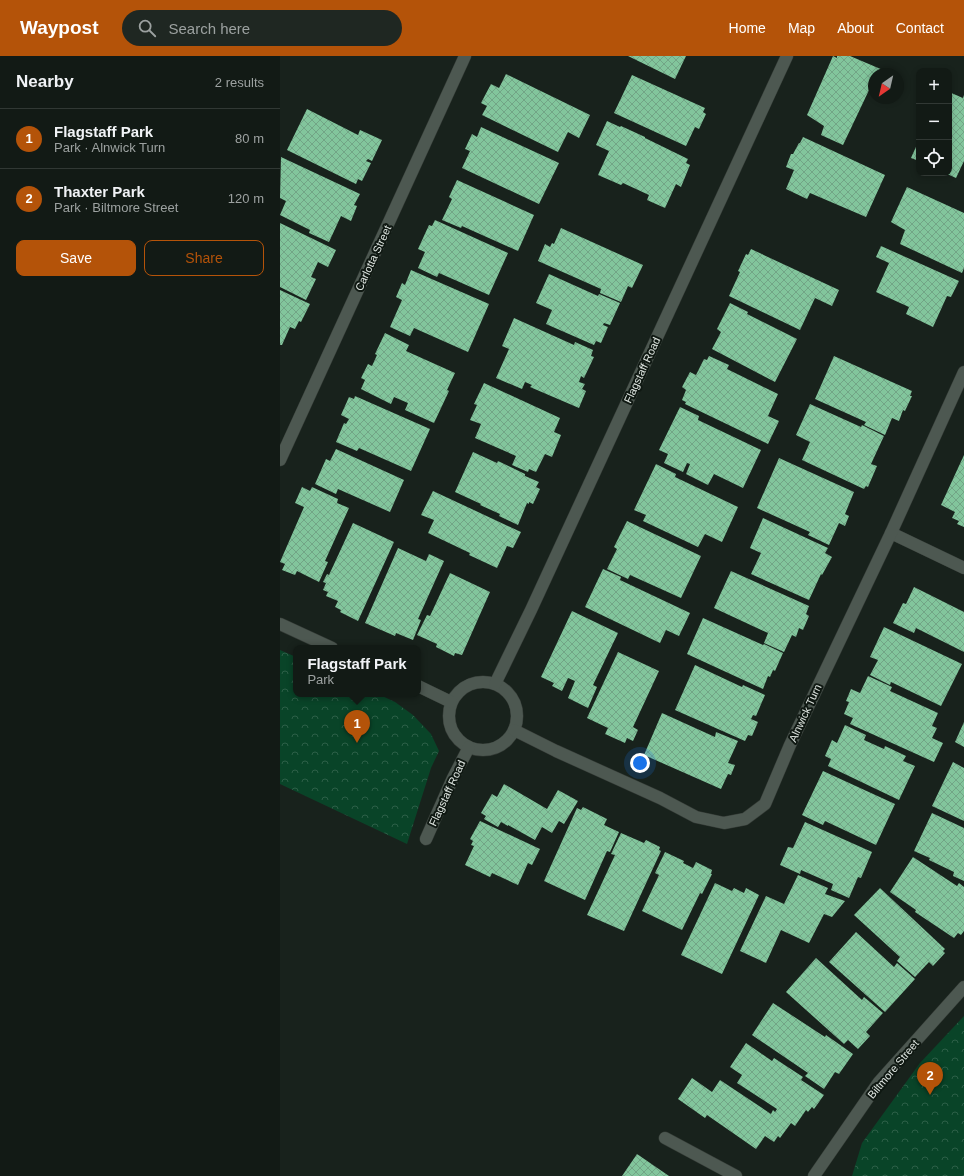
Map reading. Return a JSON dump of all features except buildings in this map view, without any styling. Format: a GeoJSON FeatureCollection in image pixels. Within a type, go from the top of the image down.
{"type":"FeatureCollection","features":[{"type":"Feature","properties":{"kind":"street","name":"Carlotta Street"},"geometry":{"type":"LineString","coordinates":[[280,460],[466,56]]}},
{"type":"Feature","properties":{"kind":"street","name":"Flagstaff Road"},"geometry":{"type":"LineString","coordinates":[[495,684],[538,596],[786,56]]}},
{"type":"Feature","properties":{"kind":"street","name":"Alnwick Turn"},"geometry":{"type":"LineString","coordinates":[[514,730],[556,751],[660,798],[696,817],[724,823],[746,819],[765,804],[790,746],[891,533],[964,372]]}},
{"type":"Feature","properties":{"kind":"street"},"geometry":{"type":"LineString","coordinates":[[891,533],[964,568]]}},
{"type":"Feature","properties":{"kind":"street"},"geometry":{"type":"LineString","coordinates":[[280,624],[326,645]]}},
{"type":"Feature","properties":{"kind":"street"},"geometry":{"type":"LineString","coordinates":[[485,681],[495,684],[505,689],[512,698],[516,708],[517,719],[514,730],[509,738],[500,745],[491,749],[480,750],[470,747],[460,742],[453,733],[449,723],[448,712],[451,702],[457,693],[465,686],[474,682],[485,681]]}},
{"type":"Feature","properties":{"kind":"street"},"geometry":{"type":"LineString","coordinates":[[421,687],[451,702]]}},
{"type":"Feature","properties":{"kind":"street","name":"Flagstaff Road"},"geometry":{"type":"LineString","coordinates":[[426,838],[452,778],[470,747]]}},
{"type":"Feature","properties":{"kind":"street","name":"Biltmore Street"},"geometry":{"type":"LineString","coordinates":[[814,1176],[879,1082],[964,987]]}},
{"type":"Feature","properties":{"kind":"street"},"geometry":{"type":"LineString","coordinates":[[665,1138],[736,1176]]}},
{"type":"Feature","properties":{"kind":"green space"},"geometry":{"type":"Polygon","coordinates":[[[280,650],[293,656],[293,697],[384,697],[395,702],[413,715],[431,734],[439,751],[431,768],[407,844],[280,784],[280,650]]]}},
{"type":"Feature","properties":{"kind":"green space"},"geometry":{"type":"Polygon","coordinates":[[[964,1016],[964,1176],[852,1176],[862,1143],[920,1063],[964,1016]]]}},
{"type":"Feature","properties":{"kind":"place","name":"Flagstaff Park"},"geometry":{"type":"Point","coordinates":[357,743]}},
{"type":"Feature","properties":{"kind":"place","name":"Thaxter Park"},"geometry":{"type":"Point","coordinates":[930,1095]}}]}
